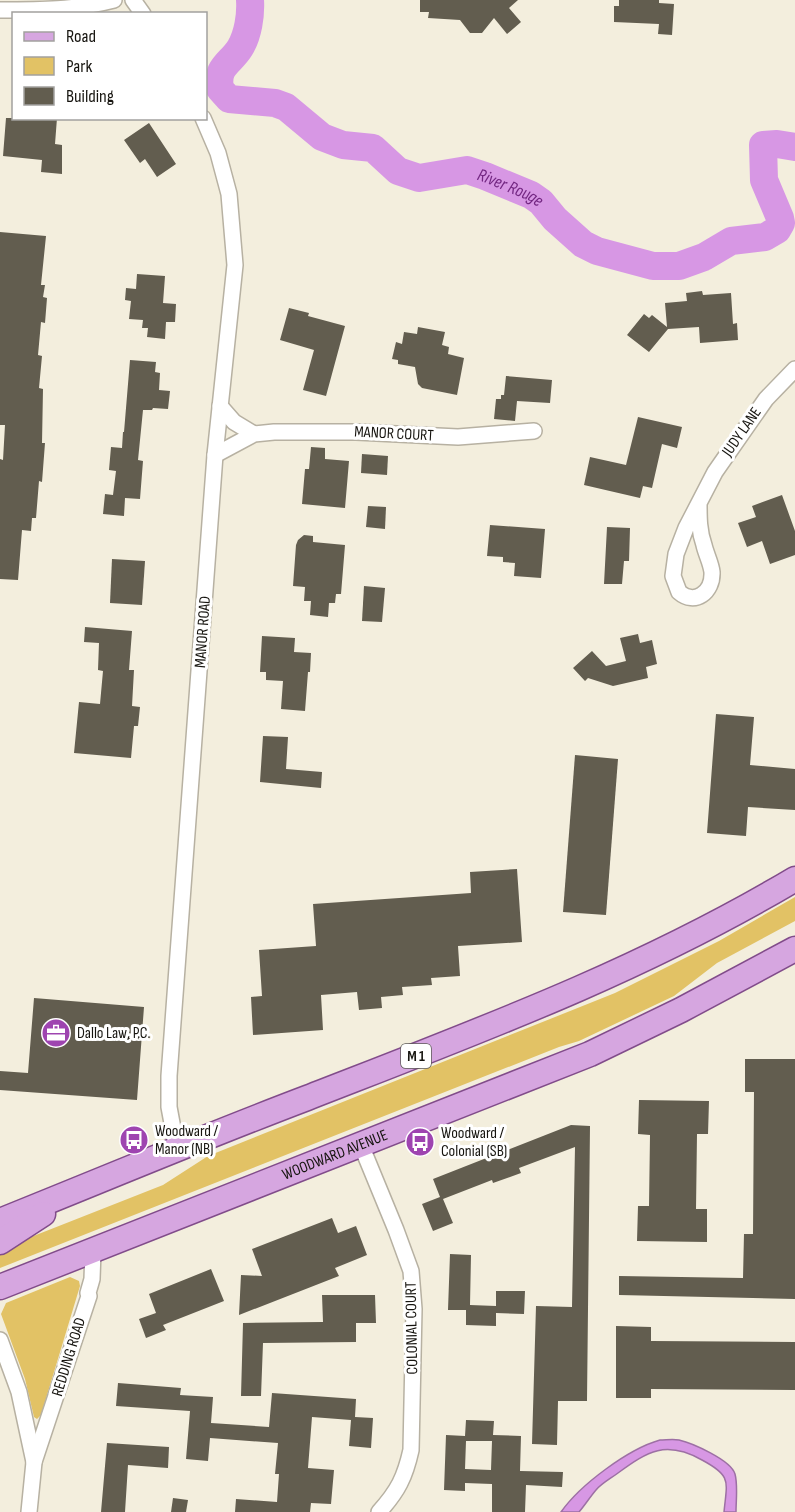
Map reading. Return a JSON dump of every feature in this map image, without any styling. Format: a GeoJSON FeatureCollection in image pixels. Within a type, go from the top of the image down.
{"type":"FeatureCollection","features":[{"type":"Feature","properties":{"kind":"main road","name":"M 1"},"geometry":{"type":"LineString","coordinates":[[0,1221],[234,1126],[554,1001],[675,945],[795,879]]}},
{"type":"Feature","properties":{"kind":"main road","name":"WOODWARD AVENUE"},"geometry":{"type":"LineString","coordinates":[[0,1287],[590,1054],[681,1010],[795,949]]}},
{"type":"Feature","properties":{"kind":"main road"},"geometry":{"type":"LineString","coordinates":[[0,1242],[74,1192]]}},
{"type":"Feature","properties":{"kind":"street"},"geometry":{"type":"LineString","coordinates":[[0,10],[61,10],[89,7],[114,0]]}},
{"type":"Feature","properties":{"kind":"street","name":"MANOR ROAD"},"geometry":{"type":"LineString","coordinates":[[177,1150],[169,1107],[169,1076],[215,455],[235,265],[235,243],[224,171],[203,120]]}},
{"type":"Feature","properties":{"kind":"street","name":"JUDY LANE"},"geometry":{"type":"LineString","coordinates":[[699,503],[700,534],[712,574],[711,583],[703,594],[698,598],[690,598],[684,596],[676,585],[674,565],[680,542],[699,503],[715,472],[766,399],[795,369]]}},
{"type":"Feature","properties":{"kind":"street"},"geometry":{"type":"LineString","coordinates":[[220,406],[234,422],[254,434]]}},
{"type":"Feature","properties":{"kind":"street","name":"MANOR COURT"},"geometry":{"type":"LineString","coordinates":[[215,455],[254,434],[274,432],[356,432],[458,437],[534,431]]}},
{"type":"Feature","properties":{"kind":"street","name":"COLONIAL COURT"},"geometry":{"type":"LineString","coordinates":[[361,1145],[408,1260],[414,1289],[411,1450],[401,1484],[379,1512]]}},
{"type":"Feature","properties":{"kind":"street","name":"REDDING ROAD"},"geometry":{"type":"LineString","coordinates":[[29,1512],[34,1462],[89,1296],[87,1293],[93,1279],[93,1251]]}},
{"type":"Feature","properties":{"kind":"street","name":"REDDING ROAD"},"geometry":{"type":"LineString","coordinates":[[0,1340],[19,1392],[34,1462]]}},
{"type":"Feature","properties":{"kind":"green space"},"geometry":{"type":"Polygon","coordinates":[[[795,897],[795,921],[717,963],[674,996],[579,1041],[0,1268],[0,1250],[3,1248],[163,1185],[208,1156],[615,993],[719,941],[795,897]]]}},
{"type":"Feature","properties":{"kind":"green space"},"geometry":{"type":"Polygon","coordinates":[[[70,1277],[79,1281],[80,1286],[41,1415],[37,1419],[34,1417],[25,1379],[1,1314],[6,1303],[70,1277]]]}},
{"type":"Feature","properties":{"kind":"shaded area"},"geometry":{"type":"Polygon","coordinates":[[[660,1440],[685,1442],[701,1448],[726,1463],[736,1478],[736,1512],[724,1512],[726,1486],[723,1475],[719,1471],[689,1454],[678,1450],[668,1450],[648,1454],[606,1481],[579,1512],[561,1512],[580,1491],[606,1469],[634,1451],[660,1440]]]}},
{"type":"Feature","properties":{"kind":"building"},"geometry":{"type":"Polygon","coordinates":[[[420,0],[518,0],[509,8],[521,22],[507,34],[494,18],[482,33],[470,33],[460,20],[428,18],[429,12],[420,12],[420,0]]]}},
{"type":"Feature","properties":{"kind":"building"},"geometry":{"type":"Polygon","coordinates":[[[619,0],[659,0],[659,3],[674,4],[672,35],[658,34],[659,24],[614,22],[614,6],[619,6],[619,0]]]}},
{"type":"Feature","properties":{"kind":"building"},"geometry":{"type":"Polygon","coordinates":[[[6,118],[57,120],[55,144],[62,145],[62,174],[41,172],[42,160],[3,156],[6,118]]]}},
{"type":"Feature","properties":{"kind":"building"},"geometry":{"type":"Polygon","coordinates":[[[149,123],[176,164],[157,177],[145,159],[140,163],[124,140],[149,123]]]}},
{"type":"Feature","properties":{"kind":"building"},"geometry":{"type":"Polygon","coordinates":[[[0,232],[46,236],[41,285],[45,285],[43,297],[47,298],[45,323],[41,322],[38,355],[42,356],[39,388],[43,389],[42,443],[45,443],[42,482],[39,481],[36,518],[32,518],[31,531],[22,530],[18,580],[0,579],[0,459],[3,460],[5,425],[0,425],[0,232]]]}},
{"type":"Feature","properties":{"kind":"building"},"geometry":{"type":"Polygon","coordinates":[[[137,274],[165,276],[163,303],[176,304],[175,322],[166,322],[165,339],[147,337],[148,328],[142,328],[143,320],[129,319],[131,301],[125,300],[126,288],[136,289],[137,274]]]}},
{"type":"Feature","properties":{"kind":"building"},"geometry":{"type":"Polygon","coordinates":[[[702,291],[703,295],[731,293],[733,324],[737,323],[738,340],[700,343],[699,327],[668,329],[649,352],[627,335],[644,314],[649,318],[652,315],[667,327],[665,303],[687,301],[686,293],[702,291]]]}},
{"type":"Feature","properties":{"kind":"building"},"geometry":{"type":"Polygon","coordinates":[[[289,308],[309,313],[308,316],[345,326],[326,396],[303,390],[314,350],[280,340],[289,308]]]}},
{"type":"Feature","properties":{"kind":"building"},"geometry":{"type":"Polygon","coordinates":[[[418,327],[445,332],[442,345],[449,347],[448,354],[464,358],[457,395],[422,388],[418,384],[415,367],[398,364],[398,360],[392,359],[396,342],[402,344],[404,332],[417,334],[418,327]]]}},
{"type":"Feature","properties":{"kind":"building"},"geometry":{"type":"Polygon","coordinates":[[[130,360],[156,362],[155,372],[160,373],[159,390],[170,391],[168,409],[143,410],[138,460],[143,461],[140,499],[125,498],[124,516],[103,514],[105,494],[113,495],[116,471],[109,470],[111,447],[122,448],[130,360]]]}},
{"type":"Feature","properties":{"kind":"building"},"geometry":{"type":"Polygon","coordinates":[[[506,376],[552,380],[550,403],[517,401],[515,421],[494,419],[496,399],[501,399],[501,395],[504,395],[506,376]]]}},
{"type":"Feature","properties":{"kind":"building"},"geometry":{"type":"Polygon","coordinates":[[[638,417],[682,427],[677,448],[662,444],[652,488],[643,486],[640,498],[584,485],[590,457],[626,465],[638,417]]]}},
{"type":"Feature","properties":{"kind":"building"},"geometry":{"type":"Polygon","coordinates":[[[311,447],[325,448],[325,459],[349,461],[345,508],[302,504],[305,469],[309,469],[311,447]]]}},
{"type":"Feature","properties":{"kind":"building"},"geometry":{"type":"Polygon","coordinates":[[[362,454],[388,456],[387,475],[361,473],[362,454]]]}},
{"type":"Feature","properties":{"kind":"building"},"geometry":{"type":"Polygon","coordinates":[[[782,495],[795,531],[795,555],[770,564],[762,541],[747,547],[738,523],[756,517],[752,506],[782,495]]]}},
{"type":"Feature","properties":{"kind":"building"},"geometry":{"type":"Polygon","coordinates":[[[368,506],[386,507],[385,529],[366,527],[368,506]]]}},
{"type":"Feature","properties":{"kind":"building"},"geometry":{"type":"Polygon","coordinates":[[[490,525],[545,529],[541,578],[514,576],[515,563],[503,562],[503,557],[487,556],[490,525]]]}},
{"type":"Feature","properties":{"kind":"building"},"geometry":{"type":"Polygon","coordinates":[[[607,527],[630,528],[629,561],[624,561],[622,584],[604,584],[607,527]]]}},
{"type":"Feature","properties":{"kind":"building"},"geometry":{"type":"Polygon","coordinates":[[[304,535],[313,536],[313,542],[345,545],[341,594],[336,594],[335,603],[329,603],[328,617],[310,615],[311,601],[304,601],[305,587],[293,586],[296,545],[304,535]]]}},
{"type":"Feature","properties":{"kind":"building"},"geometry":{"type":"Polygon","coordinates":[[[112,559],[145,561],[142,605],[110,603],[112,559]]]}},
{"type":"Feature","properties":{"kind":"building"},"geometry":{"type":"Polygon","coordinates":[[[364,586],[385,588],[382,622],[362,621],[364,586]]]}},
{"type":"Feature","properties":{"kind":"building"},"geometry":{"type":"Polygon","coordinates":[[[85,627],[132,631],[129,670],[134,670],[132,706],[140,707],[138,726],[134,726],[131,758],[74,753],[79,702],[100,704],[103,671],[98,670],[99,643],[84,642],[85,627]]]}},
{"type":"Feature","properties":{"kind":"building"},"geometry":{"type":"Polygon","coordinates":[[[638,634],[640,643],[652,640],[657,664],[646,667],[648,678],[613,686],[588,678],[585,681],[573,668],[592,651],[606,666],[626,661],[620,638],[638,634]]]}},
{"type":"Feature","properties":{"kind":"building"},"geometry":{"type":"Polygon","coordinates":[[[262,636],[295,638],[294,652],[311,653],[305,711],[281,709],[283,681],[266,680],[266,672],[260,672],[262,636]]]}},
{"type":"Feature","properties":{"kind":"building"},"geometry":{"type":"Polygon","coordinates":[[[716,714],[754,717],[750,765],[795,769],[795,810],[748,807],[746,836],[707,833],[716,714]]]}},
{"type":"Feature","properties":{"kind":"building"},"geometry":{"type":"Polygon","coordinates":[[[263,736],[288,737],[286,769],[322,772],[321,788],[260,782],[263,736]]]}},
{"type":"Feature","properties":{"kind":"building"},"geometry":{"type":"Polygon","coordinates":[[[575,755],[618,759],[606,915],[563,912],[575,755]]]}},
{"type":"Feature","properties":{"kind":"building"},"geometry":{"type":"Polygon","coordinates":[[[517,869],[522,942],[458,946],[460,976],[431,978],[432,985],[402,987],[403,995],[381,997],[382,1008],[359,1010],[357,992],[321,995],[323,1030],[253,1035],[251,997],[262,996],[259,950],[316,946],[313,904],[471,893],[470,872],[517,869]]]}},
{"type":"Feature","properties":{"kind":"building"},"geometry":{"type":"Polygon","coordinates":[[[34,998],[144,1007],[137,1100],[0,1090],[0,1071],[28,1073],[34,998]]]}},
{"type":"Feature","properties":{"kind":"building"},"geometry":{"type":"Polygon","coordinates":[[[745,1059],[795,1059],[795,1299],[619,1295],[619,1276],[743,1278],[744,1234],[753,1234],[754,1092],[745,1092],[745,1059]]]}},
{"type":"Feature","properties":{"kind":"building"},"geometry":{"type":"Polygon","coordinates":[[[639,1100],[709,1101],[708,1134],[697,1134],[696,1209],[707,1209],[707,1242],[637,1241],[638,1206],[649,1206],[650,1135],[638,1134],[639,1100]]]}},
{"type":"Feature","properties":{"kind":"building"},"geometry":{"type":"Polygon","coordinates":[[[571,1125],[590,1126],[587,1401],[558,1401],[557,1445],[532,1444],[536,1306],[572,1307],[575,1147],[519,1168],[521,1173],[493,1183],[492,1180],[443,1199],[453,1223],[433,1231],[422,1204],[440,1197],[433,1179],[571,1125]]]}},
{"type":"Feature","properties":{"kind":"building"},"geometry":{"type":"Polygon","coordinates":[[[332,1218],[338,1233],[356,1226],[367,1255],[335,1268],[339,1276],[239,1315],[241,1275],[262,1276],[252,1249],[332,1218]]]}},
{"type":"Feature","properties":{"kind":"building"},"geometry":{"type":"Polygon","coordinates":[[[450,1254],[471,1255],[470,1305],[496,1306],[496,1291],[525,1291],[524,1314],[496,1313],[496,1326],[466,1325],[466,1310],[448,1310],[450,1254]]]}},
{"type":"Feature","properties":{"kind":"building"},"geometry":{"type":"Polygon","coordinates":[[[211,1269],[224,1301],[163,1325],[166,1330],[146,1338],[139,1319],[156,1313],[149,1294],[211,1269]]]}},
{"type":"Feature","properties":{"kind":"building"},"geometry":{"type":"Polygon","coordinates":[[[322,1295],[375,1295],[376,1323],[356,1323],[356,1342],[263,1343],[261,1396],[241,1396],[243,1323],[323,1322],[322,1295]]]}},
{"type":"Feature","properties":{"kind":"building"},"geometry":{"type":"Polygon","coordinates":[[[616,1326],[651,1327],[651,1341],[795,1342],[795,1390],[651,1389],[651,1398],[616,1398],[616,1326]]]}},
{"type":"Feature","properties":{"kind":"building"},"geometry":{"type":"Polygon","coordinates":[[[118,1383],[181,1388],[180,1395],[213,1397],[211,1423],[269,1427],[272,1393],[356,1399],[355,1417],[373,1418],[371,1448],[349,1446],[351,1420],[312,1417],[308,1468],[334,1470],[331,1504],[311,1503],[310,1512],[235,1512],[236,1499],[277,1502],[279,1474],[275,1474],[278,1443],[210,1438],[208,1461],[186,1459],[190,1411],[116,1406],[118,1383]]]}},
{"type":"Feature","properties":{"kind":"building"},"geometry":{"type":"Polygon","coordinates":[[[466,1420],[494,1421],[493,1435],[521,1436],[520,1471],[563,1472],[562,1487],[526,1485],[525,1512],[492,1512],[492,1484],[465,1483],[465,1491],[444,1490],[446,1435],[465,1436],[466,1420]],[[466,1441],[465,1469],[491,1470],[492,1441],[466,1441]]]}},
{"type":"Feature","properties":{"kind":"building"},"geometry":{"type":"Polygon","coordinates":[[[107,1443],[169,1447],[168,1468],[128,1465],[125,1512],[101,1512],[107,1443]]]}},
{"type":"Feature","properties":{"kind":"building"},"geometry":{"type":"Polygon","coordinates":[[[173,1498],[188,1500],[186,1512],[171,1512],[173,1498]]]}},
{"type":"Feature","properties":{"kind":"waterway","name":"River Rouge"},"geometry":{"type":"LineString","coordinates":[[250,0],[245,37],[240,48],[220,75],[220,89],[229,99],[275,103],[286,107],[322,137],[343,145],[373,148],[398,171],[419,178],[467,170],[485,176],[531,195],[583,244],[597,251],[653,266],[679,266],[704,257],[731,241],[765,237],[777,230],[781,223],[764,180],[763,145],[777,144],[795,147]]}},
{"type":"Feature","properties":{"kind":"place","name":"Dallo Law, P.C."},"geometry":{"type":"Point","coordinates":[56,1033]}},
{"type":"Feature","properties":{"kind":"place","name":"Woodward / Manor (NB)"},"geometry":{"type":"Point","coordinates":[134,1140]}},
{"type":"Feature","properties":{"kind":"place","name":"Woodward / Colonial (SB)"},"geometry":{"type":"Point","coordinates":[420,1142]}}]}
